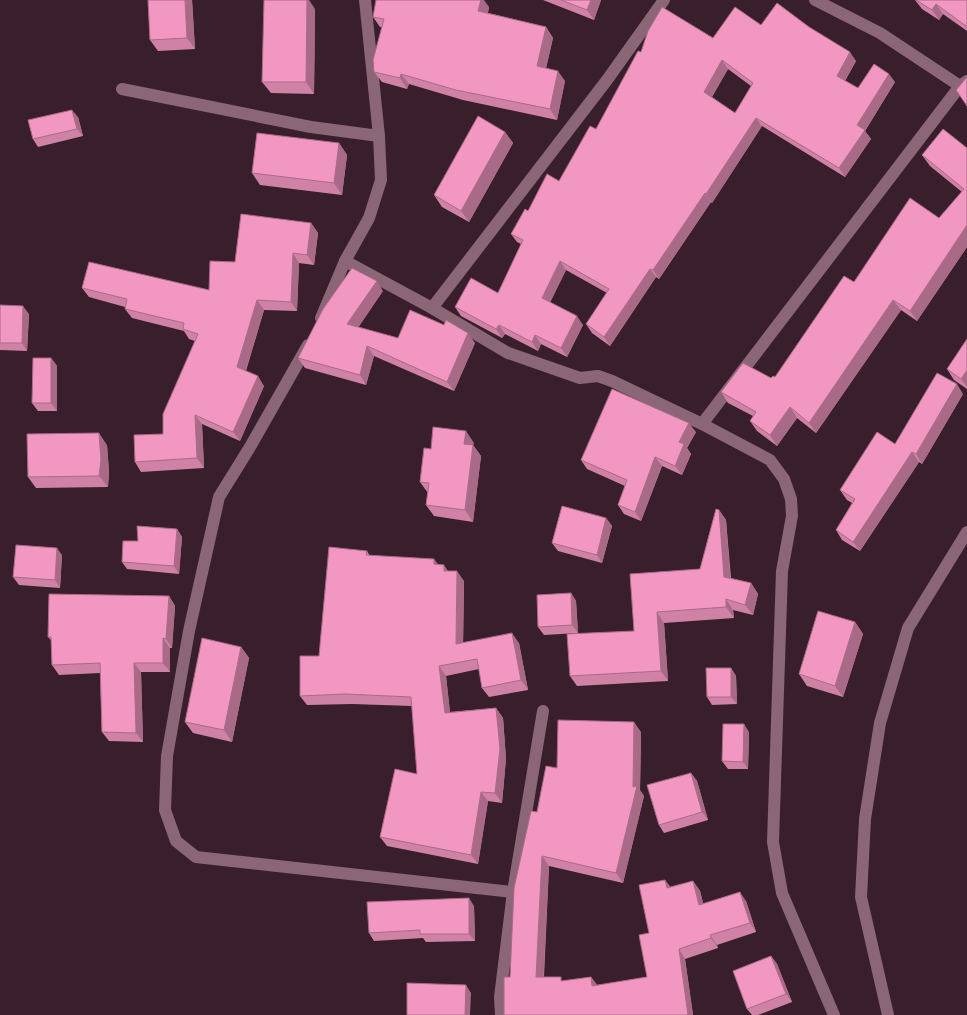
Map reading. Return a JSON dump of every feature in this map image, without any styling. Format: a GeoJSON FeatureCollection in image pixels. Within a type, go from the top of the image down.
{"type":"FeatureCollection","features":[{"type":"Feature","properties":{"kind":"street"},"geometry":{"type":"LineString","coordinates":[[365,0],[379,136],[380,180],[369,218],[345,261],[312,339],[219,497],[189,632],[167,756],[165,810],[176,841],[196,857],[514,892]]}},
{"type":"Feature","properties":{"kind":"street"},"geometry":{"type":"LineString","coordinates":[[432,308],[607,80],[664,0]]}},
{"type":"Feature","properties":{"kind":"street"},"geometry":{"type":"LineString","coordinates":[[702,424],[964,84],[880,34],[815,0]]}},
{"type":"Feature","properties":{"kind":"street"},"geometry":{"type":"LineString","coordinates":[[122,89],[311,127],[379,136]]}},
{"type":"Feature","properties":{"kind":"street"},"geometry":{"type":"LineString","coordinates":[[345,261],[432,308],[508,353],[580,378],[598,376],[612,381],[702,424],[770,460],[784,479],[791,498],[792,516],[782,571],[774,842],[782,893],[834,1015]]}},
{"type":"Feature","properties":{"kind":"street"},"geometry":{"type":"LineString","coordinates":[[888,1015],[862,897],[865,819],[880,723],[908,628],[967,532]]}},
{"type":"Feature","properties":{"kind":"street"},"geometry":{"type":"LineString","coordinates":[[501,1015],[500,998],[514,892],[543,711]]}},
{"type":"Feature","properties":{"kind":"building"},"geometry":{"type":"Polygon","coordinates":[[[148,0],[185,0],[187,38],[150,40],[148,0]]]}},
{"type":"Feature","properties":{"kind":"building"},"geometry":{"type":"Polygon","coordinates":[[[264,0],[307,0],[306,82],[262,82],[264,0]]]}},
{"type":"Feature","properties":{"kind":"building"},"geometry":{"type":"Polygon","coordinates":[[[376,0],[481,0],[478,11],[546,27],[537,66],[558,71],[550,109],[456,90],[401,74],[400,78],[374,72],[373,60],[384,19],[373,17],[376,0]]]}},
{"type":"Feature","properties":{"kind":"building"},"geometry":{"type":"Polygon","coordinates":[[[561,0],[591,0],[587,10],[561,0]]]}},
{"type":"Feature","properties":{"kind":"building"},"geometry":{"type":"Polygon","coordinates":[[[916,0],[967,0],[967,25],[936,4],[932,10],[916,0]]]}},
{"type":"Feature","properties":{"kind":"building"},"geometry":{"type":"Polygon","coordinates":[[[777,3],[809,27],[850,52],[837,76],[858,88],[874,64],[889,74],[857,125],[865,130],[839,168],[756,118],[706,194],[653,270],[650,269],[604,337],[586,324],[609,289],[560,261],[542,298],[577,316],[561,348],[535,335],[532,342],[499,325],[496,329],[455,307],[471,278],[498,293],[523,240],[511,234],[525,209],[528,211],[547,174],[559,181],[590,126],[596,129],[638,51],[641,52],[648,31],[662,7],[713,38],[735,7],[761,25],[777,3]],[[722,60],[704,92],[735,113],[753,83],[722,60]]]}},
{"type":"Feature","properties":{"kind":"building"},"geometry":{"type":"Polygon","coordinates":[[[967,77],[967,106],[956,90],[967,77]]]}},
{"type":"Feature","properties":{"kind":"building"},"geometry":{"type":"Polygon","coordinates":[[[72,110],[77,129],[33,139],[28,120],[72,110]]]}},
{"type":"Feature","properties":{"kind":"building"},"geometry":{"type":"Polygon","coordinates":[[[478,116],[505,132],[461,211],[434,195],[478,116]]]}},
{"type":"Feature","properties":{"kind":"building"},"geometry":{"type":"Polygon","coordinates":[[[943,129],[967,148],[967,225],[910,311],[893,300],[809,423],[790,407],[770,435],[750,421],[756,412],[721,392],[743,363],[771,378],[775,377],[844,276],[854,282],[910,198],[939,218],[964,189],[922,155],[943,129]]]}},
{"type":"Feature","properties":{"kind":"building"},"geometry":{"type":"Polygon","coordinates":[[[257,133],[339,143],[334,183],[252,173],[257,133]]]}},
{"type":"Feature","properties":{"kind":"building"},"geometry":{"type":"Polygon","coordinates":[[[241,214],[311,223],[307,255],[293,253],[291,302],[257,300],[237,367],[258,376],[233,432],[195,415],[197,458],[135,462],[134,435],[163,434],[163,414],[198,334],[183,329],[184,323],[125,309],[127,299],[82,288],[89,262],[209,290],[210,261],[235,262],[241,214]]]}},
{"type":"Feature","properties":{"kind":"building"},"geometry":{"type":"Polygon","coordinates":[[[352,268],[377,281],[347,324],[398,338],[410,310],[444,325],[446,320],[468,333],[447,382],[367,346],[360,375],[298,358],[323,309],[352,268]]]}},
{"type":"Feature","properties":{"kind":"building"},"geometry":{"type":"Polygon","coordinates":[[[0,305],[23,306],[22,343],[0,343],[0,305]]]}},
{"type":"Feature","properties":{"kind":"building"},"geometry":{"type":"Polygon","coordinates":[[[967,339],[967,370],[961,379],[947,369],[967,339]]]}},
{"type":"Feature","properties":{"kind":"building"},"geometry":{"type":"Polygon","coordinates":[[[33,358],[51,358],[51,403],[32,403],[33,358]]]}},
{"type":"Feature","properties":{"kind":"building"},"geometry":{"type":"Polygon","coordinates":[[[937,373],[957,384],[916,454],[912,452],[853,542],[836,530],[855,499],[840,490],[877,432],[895,444],[937,373]]]}},
{"type":"Feature","properties":{"kind":"building"},"geometry":{"type":"Polygon","coordinates":[[[612,389],[689,423],[679,442],[684,444],[675,466],[655,457],[635,512],[618,505],[627,480],[581,460],[612,389]]]}},
{"type":"Feature","properties":{"kind":"building"},"geometry":{"type":"Polygon","coordinates":[[[433,427],[466,431],[464,444],[473,445],[465,510],[426,505],[429,483],[420,482],[424,448],[431,449],[433,427]]]}},
{"type":"Feature","properties":{"kind":"building"},"geometry":{"type":"Polygon","coordinates":[[[99,433],[101,460],[99,476],[28,477],[27,434],[99,433]]]}},
{"type":"Feature","properties":{"kind":"building"},"geometry":{"type":"Polygon","coordinates":[[[562,506],[606,518],[597,555],[552,543],[562,506]]]}},
{"type":"Feature","properties":{"kind":"building"},"geometry":{"type":"Polygon","coordinates":[[[716,509],[719,510],[724,577],[751,583],[745,605],[726,599],[726,607],[657,612],[661,671],[570,676],[567,634],[634,631],[630,574],[700,569],[716,509]]]}},
{"type":"Feature","properties":{"kind":"building"},"geometry":{"type":"Polygon","coordinates":[[[137,526],[177,529],[174,566],[122,562],[123,541],[138,541],[137,526]]]}},
{"type":"Feature","properties":{"kind":"building"},"geometry":{"type":"Polygon","coordinates":[[[16,545],[57,548],[55,580],[13,577],[16,545]]]}},
{"type":"Feature","properties":{"kind":"building"},"geometry":{"type":"Polygon","coordinates":[[[329,547],[367,551],[366,555],[434,559],[434,564],[444,565],[444,571],[457,571],[456,644],[512,633],[521,680],[482,688],[477,659],[439,666],[445,713],[496,708],[500,749],[495,793],[481,792],[471,855],[380,837],[395,769],[417,774],[411,697],[345,694],[300,696],[300,656],[319,656],[329,547]]]}},
{"type":"Feature","properties":{"kind":"building"},"geometry":{"type":"Polygon","coordinates":[[[571,593],[572,625],[538,627],[537,595],[571,593]]]}},
{"type":"Feature","properties":{"kind":"building"},"geometry":{"type":"Polygon","coordinates":[[[49,594],[169,596],[166,639],[163,638],[163,663],[134,663],[136,733],[102,732],[100,663],[52,665],[51,637],[48,637],[49,594]]]}},
{"type":"Feature","properties":{"kind":"building"},"geometry":{"type":"Polygon","coordinates":[[[818,611],[855,622],[835,686],[799,674],[818,611]]]}},
{"type":"Feature","properties":{"kind":"building"},"geometry":{"type":"Polygon","coordinates":[[[202,638],[241,647],[224,730],[185,722],[202,638]]]}},
{"type":"Feature","properties":{"kind":"building"},"geometry":{"type":"Polygon","coordinates":[[[706,668],[731,668],[731,697],[707,697],[706,668]]]}},
{"type":"Feature","properties":{"kind":"building"},"geometry":{"type":"Polygon","coordinates":[[[558,720],[634,722],[633,787],[637,786],[616,873],[542,856],[536,977],[561,977],[561,981],[591,977],[592,986],[647,977],[639,935],[649,933],[639,885],[665,880],[667,888],[693,881],[699,905],[740,892],[750,923],[710,935],[711,938],[679,949],[688,1015],[504,1015],[504,977],[510,977],[514,888],[531,811],[537,812],[546,766],[557,768],[558,720]]]}},
{"type":"Feature","properties":{"kind":"building"},"geometry":{"type":"Polygon","coordinates":[[[723,724],[744,724],[743,762],[722,761],[723,724]]]}},
{"type":"Feature","properties":{"kind":"building"},"geometry":{"type":"Polygon","coordinates":[[[691,773],[702,812],[659,825],[647,785],[691,773]]]}},
{"type":"Feature","properties":{"kind":"building"},"geometry":{"type":"Polygon","coordinates":[[[469,898],[469,934],[420,934],[420,930],[369,933],[367,902],[469,898]]]}},
{"type":"Feature","properties":{"kind":"building"},"geometry":{"type":"Polygon","coordinates":[[[771,956],[786,994],[747,1009],[733,971],[771,956]]]}},
{"type":"Feature","properties":{"kind":"building"},"geometry":{"type":"Polygon","coordinates":[[[407,983],[466,985],[465,1015],[407,1015],[407,983]]]}}]}
